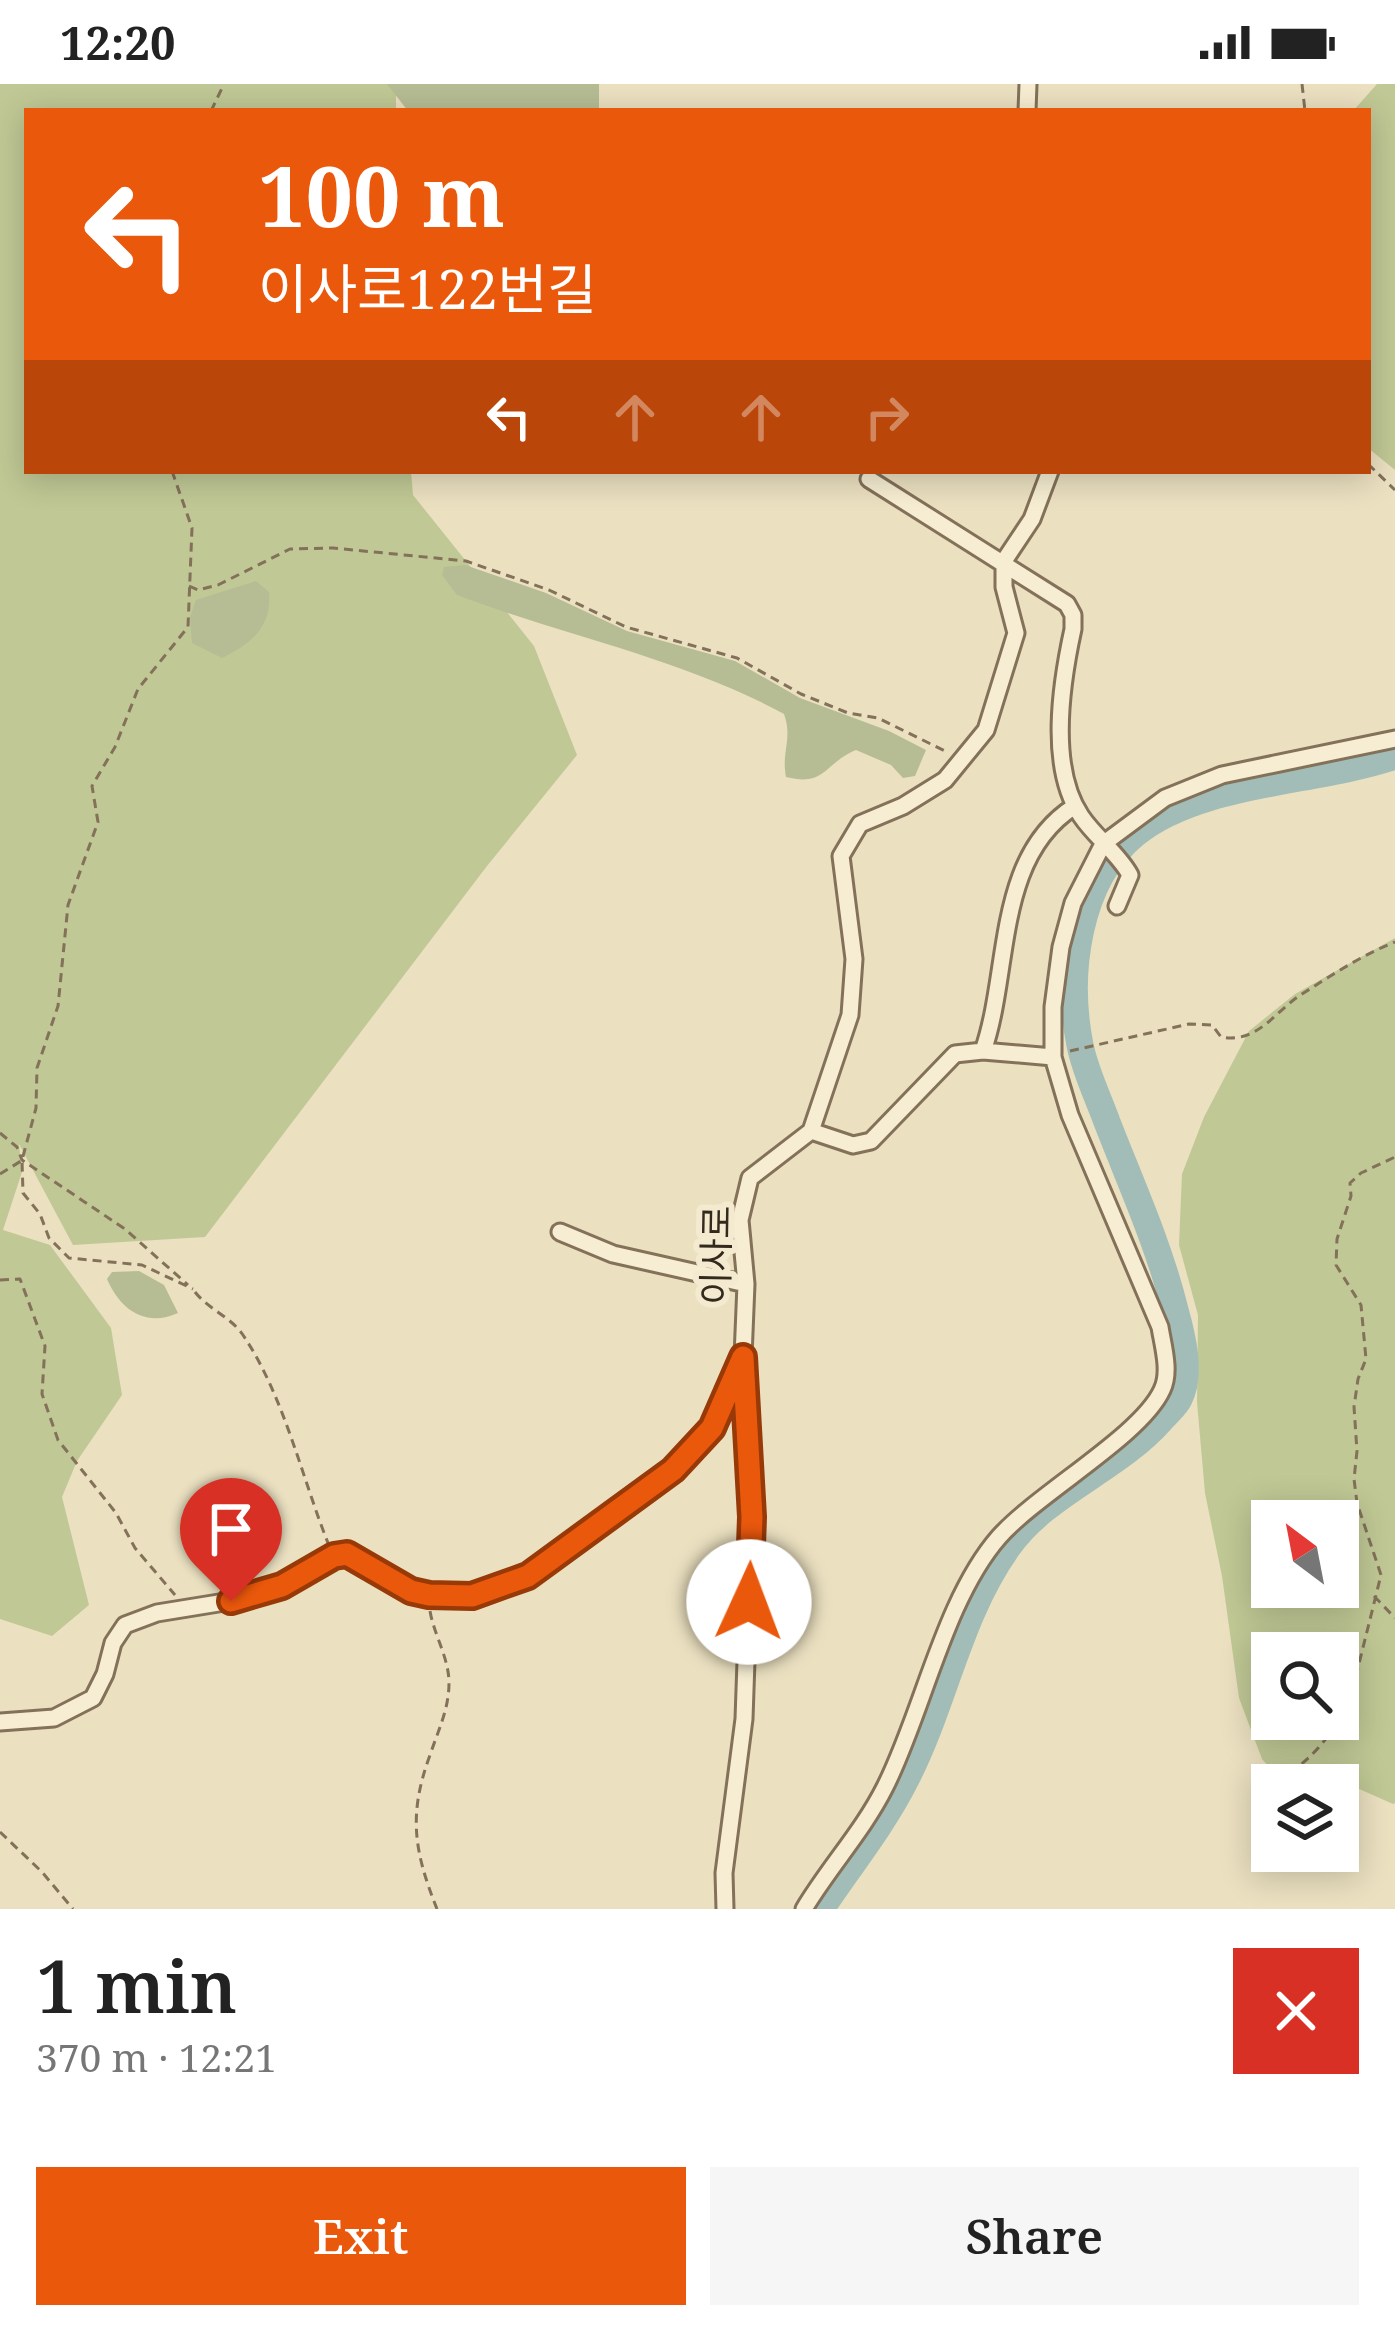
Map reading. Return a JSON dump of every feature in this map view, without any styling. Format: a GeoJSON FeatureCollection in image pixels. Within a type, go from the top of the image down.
{"type":"FeatureCollection","features":[{"type":"Feature","properties":{"kind":"street"},"geometry":{"type":"LineString","coordinates":[[1048,474],[1032,519],[1004,561],[1004,587],[1016,633],[986,730],[946,780],[860,824],[842,856],[854,959],[850,1015],[811,1131],[853,1145],[871,1141],[956,1054],[1055,1056]]}},
{"type":"Feature","properties":{"kind":"street"},"geometry":{"type":"LineString","coordinates":[[869,479],[1067,604],[1073,615],[1059,721],[1075,806],[1130,875],[1117,906]]}},
{"type":"Feature","properties":{"kind":"street"},"geometry":{"type":"LineString","coordinates":[[804,1909],[887,1784],[970,1582],[995,1542],[1021,1513],[1135,1424],[1163,1389],[1166,1362],[1160,1327],[1070,1115],[1055,1056],[1053,1006],[1073,903],[1105,846],[1165,798],[1222,775],[1395,739]]}},
{"type":"Feature","properties":{"kind":"street"},"geometry":{"type":"LineString","coordinates":[[983,1051],[1003,946],[1028,856],[1042,832],[1075,806]]}},
{"type":"Feature","properties":{"kind":"street","name":"이사로"},"geometry":{"type":"LineString","coordinates":[[725,1909],[723,1888],[744,1719],[752,1517],[740,1220],[750,1178],[811,1131]]}},
{"type":"Feature","properties":{"kind":"street"},"geometry":{"type":"LineString","coordinates":[[560,1232],[613,1254],[746,1285]]}},
{"type":"Feature","properties":{"kind":"street"},"geometry":{"type":"LineString","coordinates":[[0,1722],[67,1714],[93,1698],[113,1643],[125,1625],[282,1586],[334,1556],[347,1554],[411,1591],[429,1595],[472,1596],[528,1576],[673,1470],[712,1428],[743,1357]]}},
{"type":"Feature","properties":{"kind":"path"},"geometry":{"type":"LineString","coordinates":[[1371,467],[1395,490]]}},
{"type":"Feature","properties":{"kind":"path"},"geometry":{"type":"LineString","coordinates":[[173,474],[192,528],[188,628],[138,689],[115,747],[92,786],[98,822],[68,905],[58,1006],[37,1068],[36,1108],[22,1160],[23,1193],[40,1214],[49,1238],[69,1258],[142,1265],[193,1289]]}},
{"type":"Feature","properties":{"kind":"path"},"geometry":{"type":"LineString","coordinates":[[188,585],[198,590],[218,585],[290,549],[333,548],[466,561],[549,590],[626,626],[737,658],[801,694],[848,713],[878,718],[962,759]]}},
{"type":"Feature","properties":{"kind":"path"},"geometry":{"type":"LineString","coordinates":[[1055,1056],[1189,1024],[1212,1024],[1221,1037],[1235,1040],[1263,1029],[1297,997],[1395,942]]}},
{"type":"Feature","properties":{"kind":"path"},"geometry":{"type":"LineString","coordinates":[[0,1133],[22,1160],[125,1229],[193,1289],[206,1307],[239,1328],[257,1359],[334,1556]]}},
{"type":"Feature","properties":{"kind":"path"},"geometry":{"type":"LineString","coordinates":[[1299,1764],[1348,1708],[1381,1575],[1357,1503],[1354,1479],[1354,1407],[1366,1359],[1361,1306],[1336,1265],[1336,1239],[1351,1196],[1350,1183],[1395,1157]]}},
{"type":"Feature","properties":{"kind":"path"},"geometry":{"type":"LineString","coordinates":[[0,1174],[22,1160]]}},
{"type":"Feature","properties":{"kind":"path"},"geometry":{"type":"LineString","coordinates":[[0,1280],[20,1280],[45,1346],[42,1394],[58,1440],[116,1514],[135,1549],[186,1608]]}},
{"type":"Feature","properties":{"kind":"path"},"geometry":{"type":"LineString","coordinates":[[429,1595],[434,1633],[449,1678],[447,1709],[416,1800],[415,1830],[420,1864],[437,1909]]}},
{"type":"Feature","properties":{"kind":"path"},"geometry":{"type":"LineString","coordinates":[[1373,1595],[1395,1618]]}},
{"type":"Feature","properties":{"kind":"path"},"geometry":{"type":"LineString","coordinates":[[0,1832],[73,1909]]}},
{"type":"Feature","properties":{"kind":"green space"},"geometry":{"type":"Polygon","coordinates":[[[0,84],[396,84],[396,108],[24,108],[24,474],[411,474],[413,495],[534,646],[577,755],[205,1237],[73,1245],[19,1144],[22,1172],[3,1230],[50,1245],[111,1328],[122,1395],[77,1461],[62,1497],[89,1605],[52,1636],[0,1619],[0,84]]]}},
{"type":"Feature","properties":{"kind":"green space"},"geometry":{"type":"Polygon","coordinates":[[[387,84],[599,84],[599,108],[406,108],[387,84]]]}},
{"type":"Feature","properties":{"kind":"green space"},"geometry":{"type":"Polygon","coordinates":[[[1377,84],[1395,84],[1395,470],[1371,450],[1371,108],[1356,108],[1377,84]]]}},
{"type":"Feature","properties":{"kind":"green space"},"geometry":{"type":"Polygon","coordinates":[[[465,565],[546,593],[627,631],[735,661],[800,698],[889,731],[926,750],[915,776],[903,778],[891,765],[856,750],[817,777],[786,777],[784,714],[664,663],[457,595],[442,575],[444,567],[465,565]]]}},
{"type":"Feature","properties":{"kind":"green space"},"geometry":{"type":"Polygon","coordinates":[[[256,581],[269,592],[269,604],[251,640],[222,658],[192,643],[190,617],[196,600],[256,581]]]}},
{"type":"Feature","properties":{"kind":"green space"},"geometry":{"type":"Polygon","coordinates":[[[1395,938],[1393,1804],[1359,1789],[1359,1764],[1266,1764],[1255,1740],[1359,1740],[1359,1632],[1251,1632],[1251,1730],[1239,1698],[1205,1493],[1197,1402],[1198,1315],[1179,1245],[1182,1174],[1204,1117],[1249,1031],[1295,994],[1395,938]]]}},
{"type":"Feature","properties":{"kind":"green space"},"geometry":{"type":"Polygon","coordinates":[[[139,1271],[164,1285],[178,1313],[144,1317],[126,1307],[107,1279],[112,1272],[139,1271]]]}},
{"type":"Feature","properties":{"kind":"waterway"},"geometry":{"type":"LineString","coordinates":[[821,1909],[906,1779],[976,1602],[1008,1547],[1042,1511],[1143,1438],[1176,1404],[1183,1389],[1184,1354],[1168,1286],[1080,1045],[1076,960],[1088,903],[1100,877],[1135,834],[1192,803],[1395,756]]}},
{"type":"Feature","properties":{"kind":"route"},"geometry":{"type":"LineString","coordinates":[[231,1601],[282,1586],[334,1556],[347,1554],[411,1591],[429,1595],[472,1596],[528,1576],[673,1470],[712,1428],[743,1357],[752,1517],[749,1602]]}}]}
